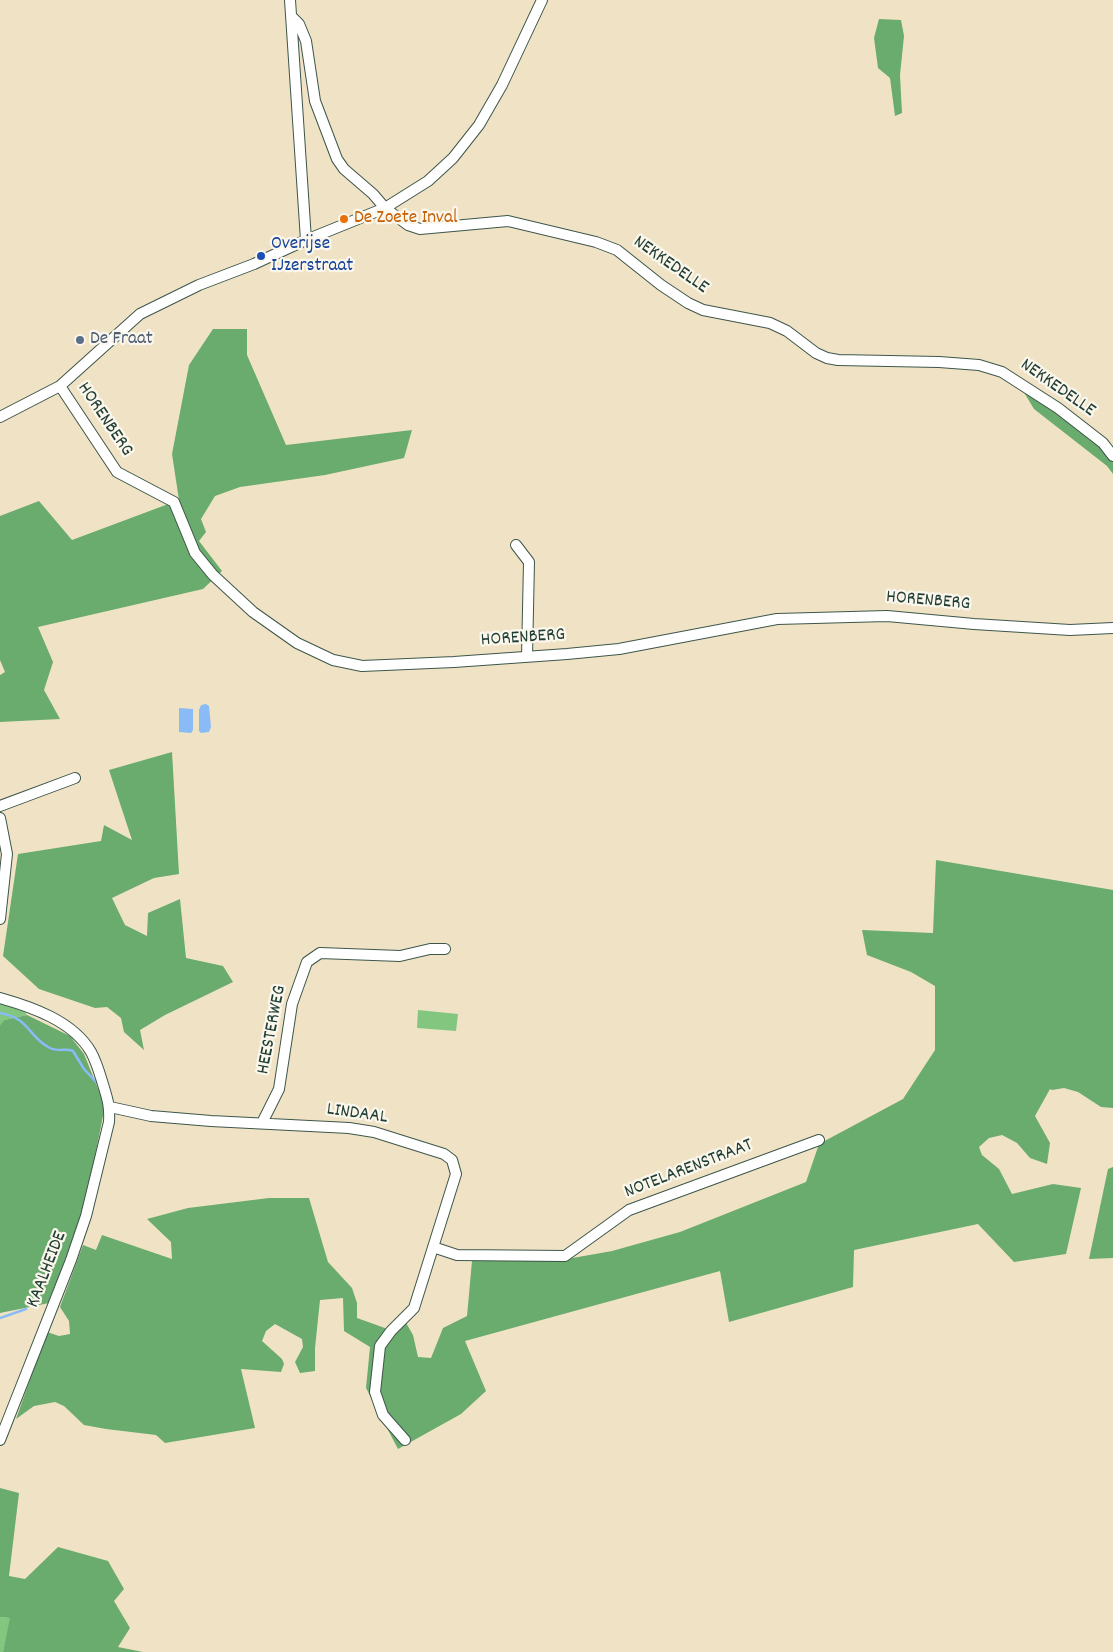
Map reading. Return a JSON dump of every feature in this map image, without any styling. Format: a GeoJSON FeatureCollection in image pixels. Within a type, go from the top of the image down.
{"type":"FeatureCollection","features":[{"type":"Feature","properties":{"kind":"street"},"geometry":{"type":"LineString","coordinates":[[290,0],[306,240]]}},
{"type":"Feature","properties":{"kind":"street"},"geometry":{"type":"LineString","coordinates":[[0,417],[60,386],[140,314],[199,285],[254,264],[306,240],[385,208],[428,181],[464,145],[479,125],[495,98],[542,0]]}},
{"type":"Feature","properties":{"kind":"street","name":"NEKKEDELLE"},"geometry":{"type":"LineString","coordinates":[[292,17],[299,24],[306,41],[315,101],[337,159],[344,169],[373,194],[385,208],[408,225],[420,229],[508,221],[596,242],[617,250],[661,285],[688,303],[703,310],[770,322],[787,331],[816,353],[826,358],[979,365],[1002,372],[1058,408],[1103,443],[1113,456]]}},
{"type":"Feature","properties":{"kind":"street","name":"HORENBERG"},"geometry":{"type":"LineString","coordinates":[[60,386],[117,472],[174,502],[195,553],[213,576],[253,612],[297,643],[333,660],[362,666],[398,666],[527,657],[619,648],[776,619],[887,616],[1070,630],[1113,628]]}},
{"type":"Feature","properties":{"kind":"street"},"geometry":{"type":"LineString","coordinates":[[516,545],[529,562],[527,657]]}},
{"type":"Feature","properties":{"kind":"street"},"geometry":{"type":"LineString","coordinates":[[0,806],[75,778]]}},
{"type":"Feature","properties":{"kind":"street"},"geometry":{"type":"LineString","coordinates":[[0,818],[7,854],[0,919]]}},
{"type":"Feature","properties":{"kind":"street","name":"HEESTERWEG"},"geometry":{"type":"LineString","coordinates":[[262,1123],[278,1089],[292,1004],[307,962],[320,953],[400,956],[430,949],[445,949]]}},
{"type":"Feature","properties":{"kind":"street"},"geometry":{"type":"LineString","coordinates":[[0,998],[54,1019],[78,1035],[91,1052],[100,1072],[110,1107]]}},
{"type":"Feature","properties":{"kind":"street","name":"LINDAAL"},"geometry":{"type":"LineString","coordinates":[[110,1107],[151,1116],[363,1130],[448,1157],[455,1164],[456,1174],[414,1308],[391,1331],[380,1346],[375,1392],[383,1415],[405,1440]]}},
{"type":"Feature","properties":{"kind":"street","name":"KAALHEIDE"},"geometry":{"type":"LineString","coordinates":[[0,1440],[71,1260],[86,1216],[109,1122],[110,1107]]}},
{"type":"Feature","properties":{"kind":"street","name":"NOTELARENSTRAAT"},"geometry":{"type":"LineString","coordinates":[[434,1247],[457,1256],[564,1256],[629,1210],[819,1140]]}},
{"type":"Feature","properties":{"kind":"green space"},"geometry":{"type":"Polygon","coordinates":[[[879,19],[901,20],[904,36],[900,75],[902,113],[895,116],[890,78],[878,68],[874,38],[879,19]]]}},
{"type":"Feature","properties":{"kind":"green space"},"geometry":{"type":"Polygon","coordinates":[[[213,329],[247,329],[247,355],[286,445],[412,430],[404,458],[325,475],[240,487],[215,496],[201,519],[206,532],[199,541],[222,571],[203,589],[38,627],[53,662],[44,690],[60,719],[0,722],[0,675],[5,672],[0,660],[0,516],[39,501],[72,540],[179,500],[172,454],[189,365],[213,329]]]}},
{"type":"Feature","properties":{"kind":"green space"},"geometry":{"type":"Polygon","coordinates":[[[1022,389],[1101,445],[1113,461],[1113,474],[1107,466],[1034,409],[1022,389]]]}},
{"type":"Feature","properties":{"kind":"green space"},"geometry":{"type":"Polygon","coordinates":[[[172,752],[179,874],[154,878],[112,898],[125,925],[147,936],[148,913],[180,899],[186,958],[223,966],[233,982],[165,1015],[140,1030],[144,1050],[124,1032],[121,1018],[107,1007],[95,1008],[39,989],[3,956],[18,854],[101,841],[104,825],[132,840],[109,770],[172,752]]]}},
{"type":"Feature","properties":{"kind":"green space"},"geometry":{"type":"Polygon","coordinates":[[[936,860],[1113,890],[1113,1108],[1101,1107],[1078,1092],[1064,1088],[1050,1089],[1035,1116],[1050,1143],[1047,1164],[1030,1158],[1017,1143],[1002,1135],[989,1138],[979,1147],[982,1155],[999,1169],[1012,1194],[1053,1184],[1081,1188],[1066,1254],[1014,1262],[978,1224],[854,1250],[853,1287],[729,1322],[720,1271],[465,1341],[486,1391],[461,1414],[398,1449],[366,1388],[370,1347],[344,1331],[343,1298],[320,1300],[315,1348],[315,1371],[300,1373],[295,1362],[303,1347],[302,1339],[275,1324],[266,1331],[262,1341],[282,1359],[284,1364],[281,1372],[241,1369],[255,1428],[165,1443],[156,1435],[84,1425],[64,1406],[55,1402],[34,1406],[16,1419],[47,1332],[59,1336],[70,1334],[69,1321],[60,1307],[83,1245],[96,1250],[102,1235],[172,1259],[171,1242],[147,1219],[188,1208],[269,1198],[309,1198],[328,1262],[352,1288],[357,1303],[357,1318],[396,1332],[405,1321],[413,1335],[418,1357],[431,1358],[443,1328],[467,1316],[472,1261],[533,1258],[567,1259],[612,1251],[680,1232],[806,1182],[819,1144],[903,1099],[935,1050],[935,986],[911,972],[867,955],[862,930],[933,933],[936,860]]]}},
{"type":"Feature","properties":{"kind":"green space"},"geometry":{"type":"Polygon","coordinates":[[[0,1003],[25,1012],[27,1015],[4,1020],[0,1025],[0,1003]]]}},
{"type":"Feature","properties":{"kind":"green space"},"geometry":{"type":"Polygon","coordinates":[[[418,1010],[458,1014],[456,1031],[417,1028],[418,1010]]]}},
{"type":"Feature","properties":{"kind":"green space"},"geometry":{"type":"Polygon","coordinates":[[[27,1015],[70,1036],[84,1054],[105,1106],[80,1219],[49,1303],[0,1313],[0,1025],[4,1020],[27,1015]]]}},
{"type":"Feature","properties":{"kind":"green space"},"geometry":{"type":"Polygon","coordinates":[[[1113,1167],[1113,1258],[1089,1259],[1108,1169],[1113,1167]]]}},
{"type":"Feature","properties":{"kind":"green space"},"geometry":{"type":"Polygon","coordinates":[[[0,1488],[19,1493],[9,1576],[25,1579],[58,1547],[108,1561],[124,1589],[114,1601],[130,1628],[118,1647],[143,1652],[3,1652],[10,1618],[0,1617],[0,1488]]]}},
{"type":"Feature","properties":{"kind":"green space"},"geometry":{"type":"Polygon","coordinates":[[[0,1617],[11,1618],[3,1652],[0,1652],[0,1617]]]}},
{"type":"Feature","properties":{"kind":"water"},"geometry":{"type":"Polygon","coordinates":[[[206,704],[209,706],[211,727],[209,732],[201,733],[199,731],[199,710],[201,705],[206,704]]]}},
{"type":"Feature","properties":{"kind":"water"},"geometry":{"type":"Polygon","coordinates":[[[179,708],[193,709],[193,730],[191,733],[179,732],[179,708]]]}},
{"type":"Feature","properties":{"kind":"waterway"},"geometry":{"type":"LineString","coordinates":[[0,1013],[10,1015],[23,1023],[37,1039],[50,1048],[73,1051],[84,1069],[98,1084]]}},
{"type":"Feature","properties":{"kind":"waterway"},"geometry":{"type":"LineString","coordinates":[[0,1318],[26,1309]]}},
{"type":"Feature","properties":{"kind":"place","name":"De Zoete Inval"},"geometry":{"type":"Point","coordinates":[344,219]}},
{"type":"Feature","properties":{"kind":"place","name":"Overijse IJzerstraat"},"geometry":{"type":"Point","coordinates":[261,256]}},
{"type":"Feature","properties":{"kind":"place","name":"De Fraat"},"geometry":{"type":"Point","coordinates":[80,340]}}]}
